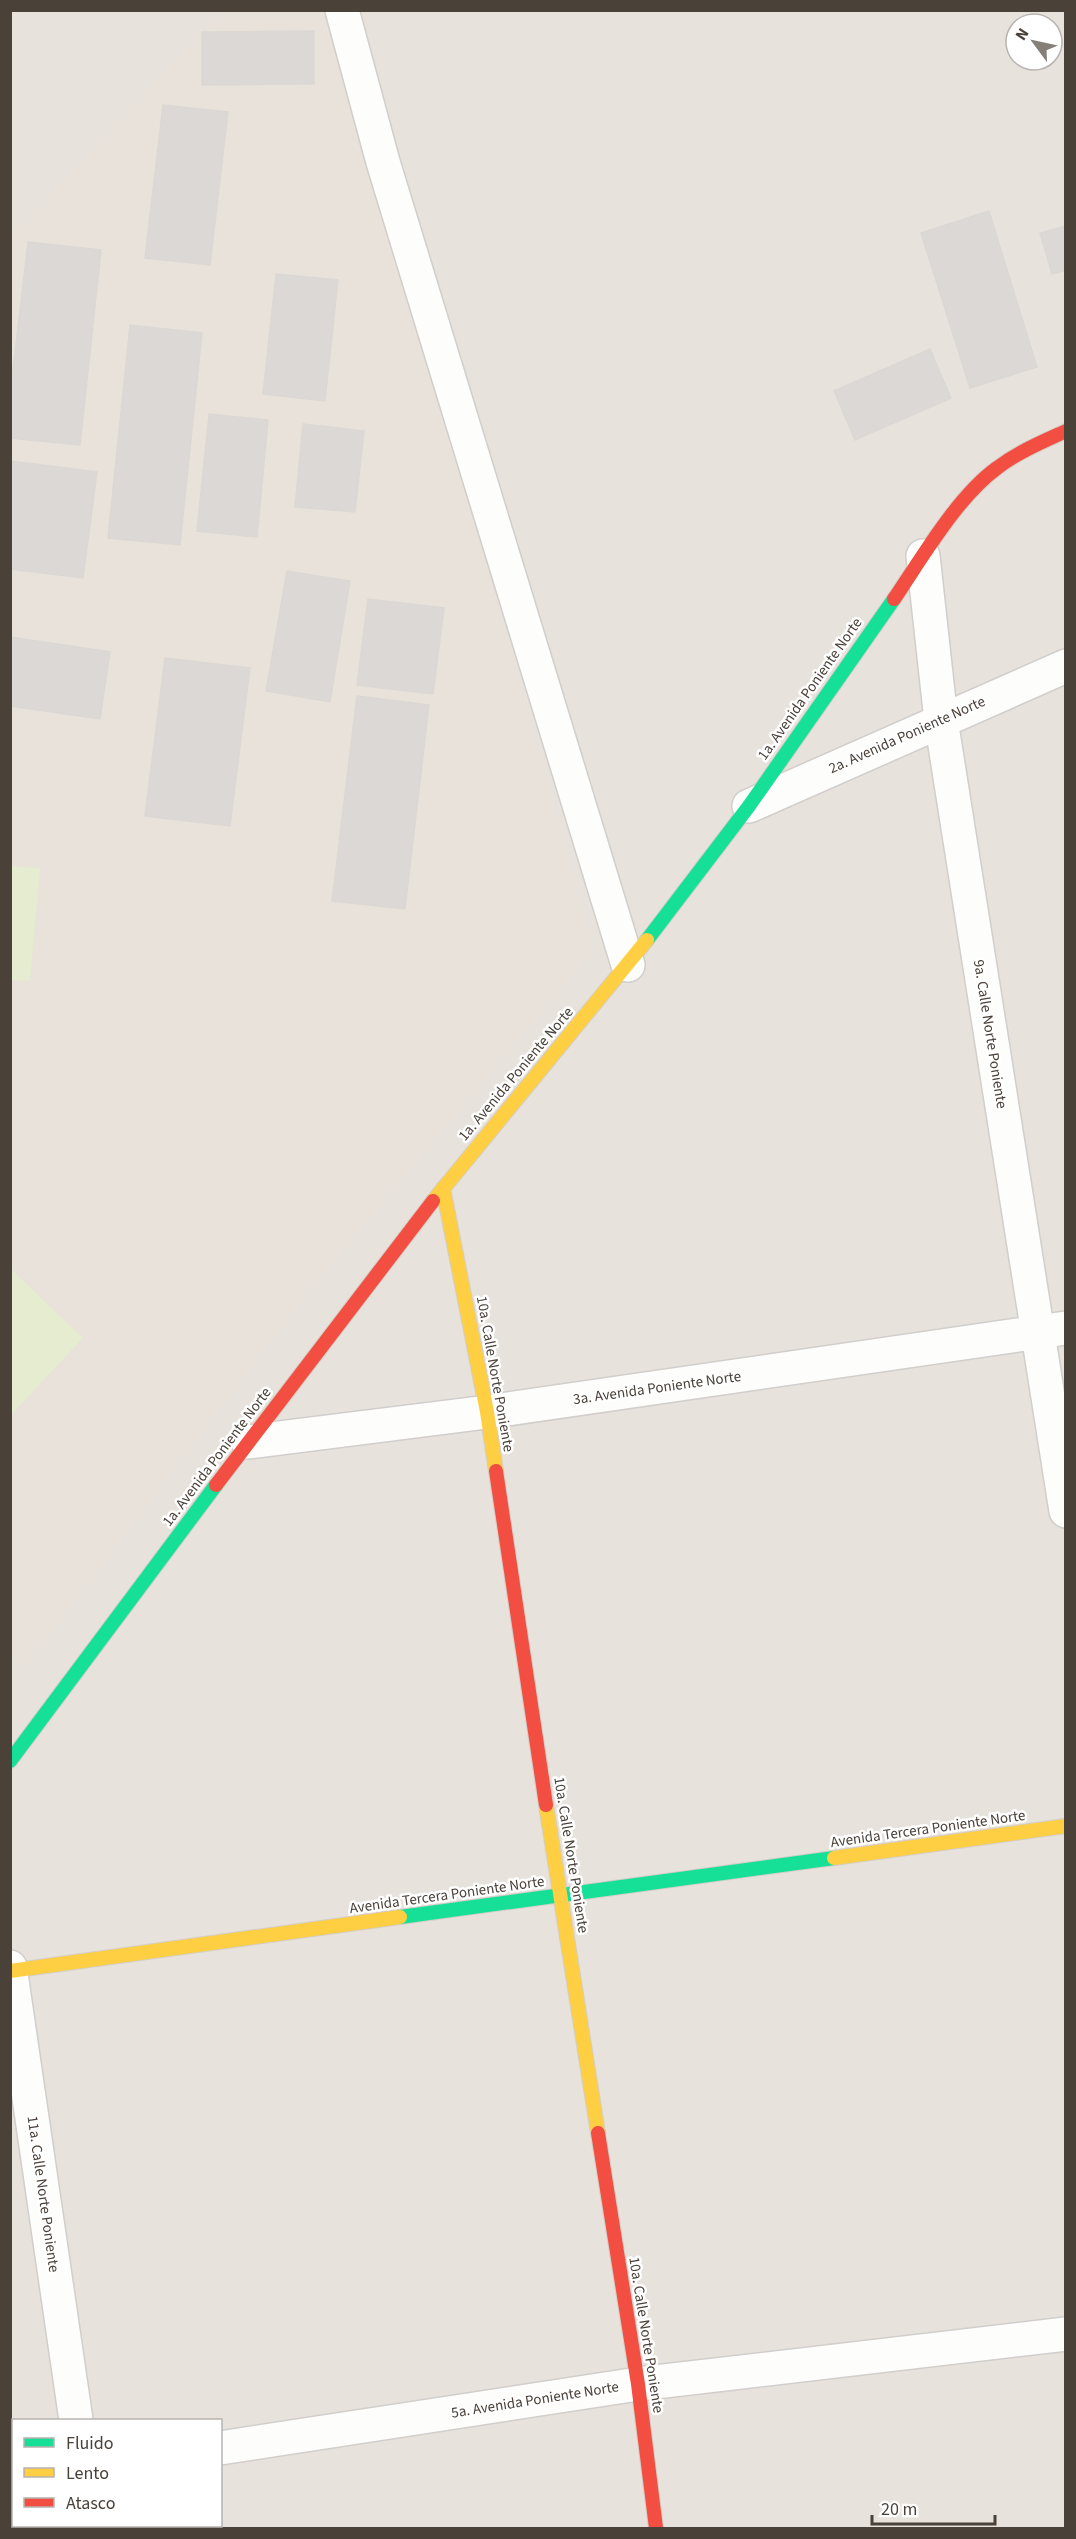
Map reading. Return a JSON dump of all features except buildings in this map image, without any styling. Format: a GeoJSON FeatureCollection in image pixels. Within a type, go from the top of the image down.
{"type":"FeatureCollection","features":[{"type":"Feature","properties":{"kind":"street"},"geometry":{"type":"LineString","coordinates":[[342,10],[384,162],[628,965]]}},
{"type":"Feature","properties":{"kind":"street","name":"1a. Avenida Poniente Norte"},"geometry":{"type":"LineString","coordinates":[[10,1761],[248,1442],[443,1188],[628,965],[749,806],[958,507],[995,469],[1028,448],[1065,431]]}},
{"type":"Feature","properties":{"kind":"street","name":"9a. Calle Norte Poniente"},"geometry":{"type":"LineString","coordinates":[[923,556],[941,720],[1051,1331],[1065,1511]]}},
{"type":"Feature","properties":{"kind":"street","name":"2a. Avenida Poniente Norte"},"geometry":{"type":"LineString","coordinates":[[749,806],[1065,666]]}},
{"type":"Feature","properties":{"kind":"street","name":"10a. Calle Norte Poniente"},"geometry":{"type":"LineString","coordinates":[[443,1188],[487,1412],[560,1896],[638,2384],[656,2529]]}},
{"type":"Feature","properties":{"kind":"street","name":"3a. Avenida Poniente Norte"},"geometry":{"type":"LineString","coordinates":[[248,1442],[487,1412],[1051,1331]]}},
{"type":"Feature","properties":{"kind":"street","name":"Avenida Tercera Poniente Norte"},"geometry":{"type":"LineString","coordinates":[[11,1970],[1065,1826]]}},
{"type":"Feature","properties":{"kind":"street","name":"11a. Calle Norte Poniente"},"geometry":{"type":"LineString","coordinates":[[11,1970],[76,2419]]}},
{"type":"Feature","properties":{"kind":"street","name":"5a. Avenida Poniente Norte"},"geometry":{"type":"LineString","coordinates":[[222,2448],[638,2384],[1065,2334]]}},
{"type":"Feature","properties":{"kind":"shaded area"},"geometry":{"type":"Polygon","coordinates":[[[11,11],[1065,11],[1065,2528],[11,2528],[11,11]]]}},
{"type":"Feature","properties":{"kind":"shaded area"},"geometry":{"type":"Polygon","coordinates":[[[221,11],[326,11],[452,439],[592,951],[310,1289],[24,1668],[10,1654],[10,238],[221,11]]]}},
{"type":"Feature","properties":{"kind":"green space"},"geometry":{"type":"Polygon","coordinates":[[[10,866],[40,868],[30,981],[11,980],[10,866]]]}},
{"type":"Feature","properties":{"kind":"green space"},"geometry":{"type":"Polygon","coordinates":[[[11,1269],[83,1338],[10,1415],[11,1269]]]}},
{"type":"Feature","properties":{"kind":"traffic: fast"},"geometry":{"type":"LineString","coordinates":[[647,940],[749,806],[894,599]]}},
{"type":"Feature","properties":{"kind":"traffic: fast"},"geometry":{"type":"LineString","coordinates":[[10,1761],[216,1485]]}},
{"type":"Feature","properties":{"kind":"traffic: fast"},"geometry":{"type":"LineString","coordinates":[[400,1917],[834,1858]]}},
{"type":"Feature","properties":{"kind":"traffic: slow"},"geometry":{"type":"LineString","coordinates":[[433,1201],[647,940]]}},
{"type":"Feature","properties":{"kind":"traffic: slow"},"geometry":{"type":"LineString","coordinates":[[443,1188],[487,1412],[496,1471]]}},
{"type":"Feature","properties":{"kind":"traffic: slow"},"geometry":{"type":"LineString","coordinates":[[546,1805],[598,2133]]}},
{"type":"Feature","properties":{"kind":"traffic: slow"},"geometry":{"type":"LineString","coordinates":[[834,1858],[1066,1826]]}},
{"type":"Feature","properties":{"kind":"traffic: slow"},"geometry":{"type":"LineString","coordinates":[[10,1971],[400,1917]]}},
{"type":"Feature","properties":{"kind":"traffic: jam"},"geometry":{"type":"LineString","coordinates":[[894,599],[954,511],[982,480],[1013,457],[1066,431]]}},
{"type":"Feature","properties":{"kind":"traffic: jam"},"geometry":{"type":"LineString","coordinates":[[216,1485],[433,1201]]}},
{"type":"Feature","properties":{"kind":"traffic: jam"},"geometry":{"type":"LineString","coordinates":[[496,1471],[546,1805]]}},
{"type":"Feature","properties":{"kind":"traffic: jam"},"geometry":{"type":"LineString","coordinates":[[598,2133],[638,2384],[656,2528]]}}]}
